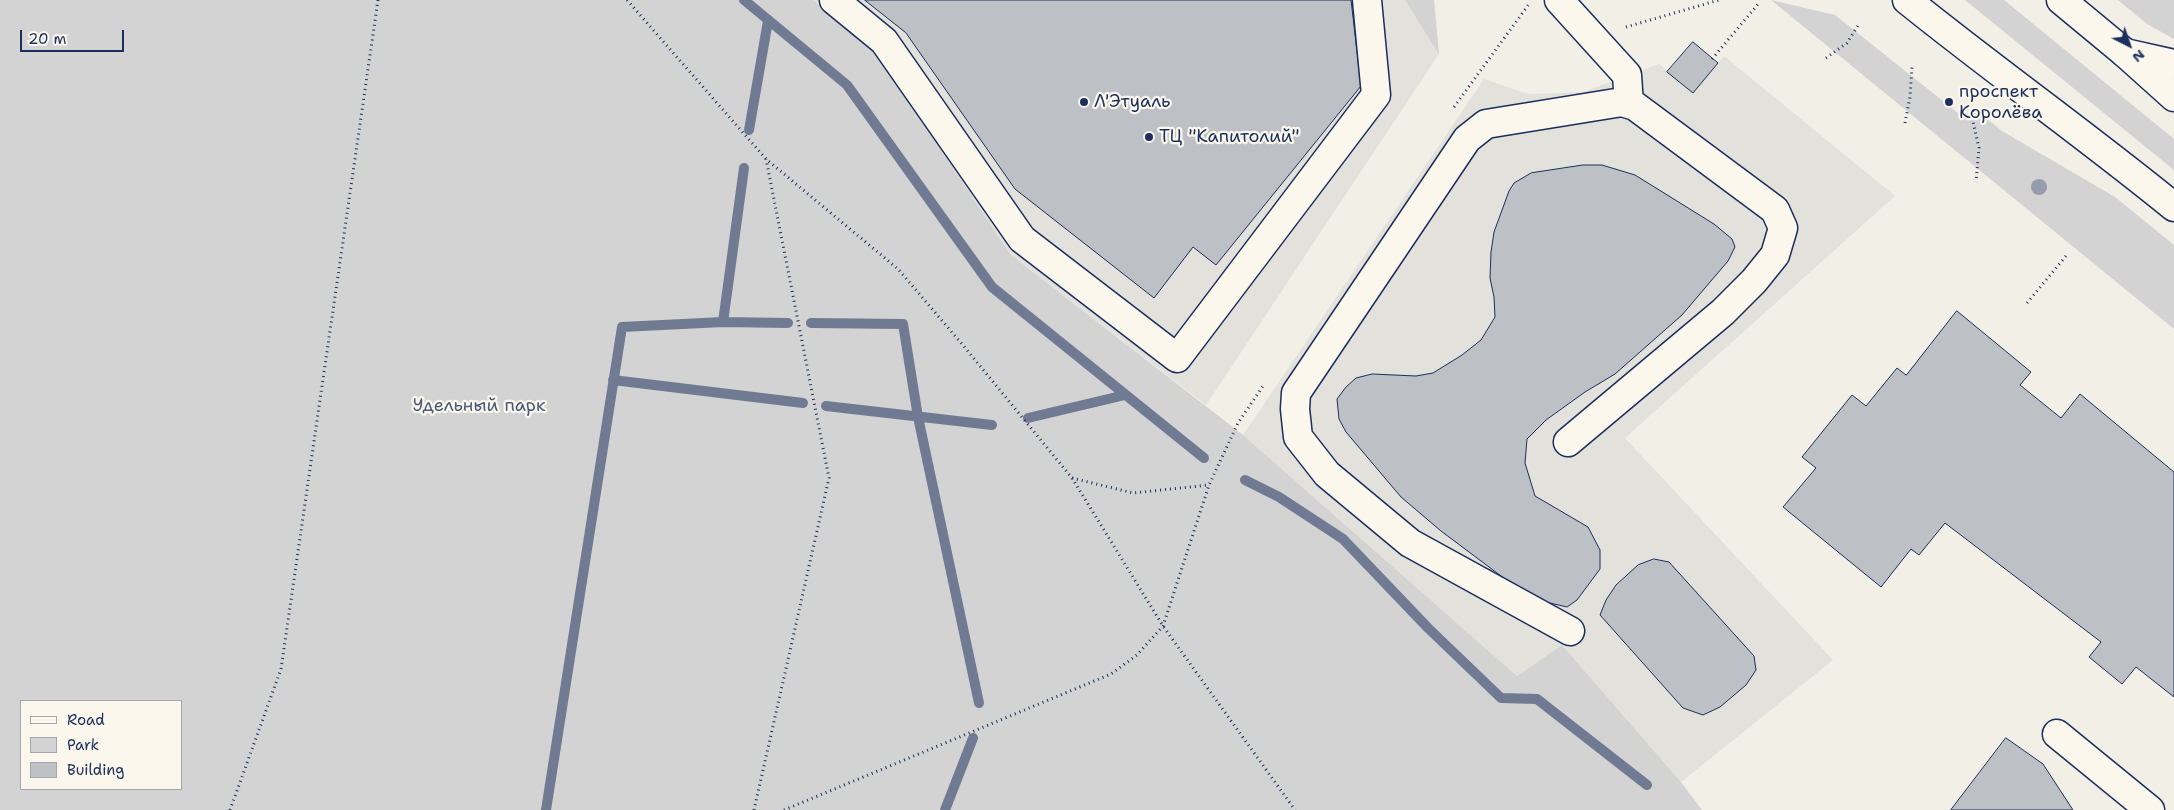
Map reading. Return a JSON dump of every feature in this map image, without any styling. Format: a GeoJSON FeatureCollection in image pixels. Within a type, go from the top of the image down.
{"type":"FeatureCollection","features":[{"type":"Feature","properties":{"kind":"main road"},"geometry":{"type":"LineString","coordinates":[[834,0],[884,41],[1022,239],[1177,358],[1376,95],[1367,0]]}},
{"type":"Feature","properties":{"kind":"main road"},"geometry":{"type":"LineString","coordinates":[[1559,0],[1627,75],[1629,104]]}},
{"type":"Feature","properties":{"kind":"main road"},"geometry":{"type":"LineString","coordinates":[[1907,0],[1984,62],[2132,173],[2174,207]]}},
{"type":"Feature","properties":{"kind":"main road"},"geometry":{"type":"LineString","coordinates":[[2061,0],[2125,53],[2174,98]]}},
{"type":"Feature","properties":{"kind":"main road"},"geometry":{"type":"LineString","coordinates":[[2125,53],[2174,64]]}},
{"type":"Feature","properties":{"kind":"main road"},"geometry":{"type":"LineString","coordinates":[[1568,442],[1723,312],[1754,281],[1774,255],[1784,228],[1775,210],[1629,104],[1622,102],[1486,124],[1467,139],[1296,393],[1295,409],[1298,438],[1327,474],[1410,543],[1570,630]]}},
{"type":"Feature","properties":{"kind":"main road"},"geometry":{"type":"LineString","coordinates":[[2056,734],[2150,810]]}},
{"type":"Feature","properties":{"kind":"path"},"geometry":{"type":"LineString","coordinates":[[230,810],[281,669],[378,0]]}},
{"type":"Feature","properties":{"kind":"path"},"geometry":{"type":"LineString","coordinates":[[627,0],[766,159],[898,269],[1072,478],[1163,626],[1295,810]]}},
{"type":"Feature","properties":{"kind":"path"},"geometry":{"type":"LineString","coordinates":[[1479,70],[1532,0]]}},
{"type":"Feature","properties":{"kind":"path"},"geometry":{"type":"LineString","coordinates":[[1592,37],[1718,0]]}},
{"type":"Feature","properties":{"kind":"path"},"geometry":{"type":"LineString","coordinates":[[1712,59],[1759,3]]}},
{"type":"Feature","properties":{"kind":"path"},"geometry":{"type":"LineString","coordinates":[[1826,58],[1847,43],[1859,24]]}},
{"type":"Feature","properties":{"kind":"path"},"geometry":{"type":"LineString","coordinates":[[1905,124],[1910,98],[1912,66]]}},
{"type":"Feature","properties":{"kind":"path"},"geometry":{"type":"LineString","coordinates":[[1971,113],[1979,148],[1976,182]]}},
{"type":"Feature","properties":{"kind":"path"},"geometry":{"type":"LineString","coordinates":[[754,810],[829,478],[766,159]]}},
{"type":"Feature","properties":{"kind":"path"},"geometry":{"type":"LineString","coordinates":[[2027,304],[2066,256]]}},
{"type":"Feature","properties":{"kind":"path"},"geometry":{"type":"LineString","coordinates":[[784,810],[1111,674],[1137,655],[1163,626],[1209,485],[1132,493],[1072,478]]}},
{"type":"Feature","properties":{"kind":"shaded area","name":"ТЦ \"Капитолий\""},"geometry":{"type":"Polygon","coordinates":[[[813,0],[1433,0],[1439,54],[1206,405],[1011,255],[876,52],[813,0]]]}},
{"type":"Feature","properties":{"kind":"shaded area"},"geometry":{"type":"Polygon","coordinates":[[[1693,42],[1718,63],[1724,56],[1895,196],[1625,438],[1833,660],[1681,782],[1562,645],[1517,676],[1243,435],[1484,79],[1528,94],[1583,92],[1659,64],[1668,71],[1693,42]]]}},
{"type":"Feature","properties":{"kind":"green space","name":"Удельный парк"},"geometry":{"type":"Polygon","coordinates":[[[0,0],[813,0],[876,52],[1011,255],[1243,435],[1517,676],[1562,645],[1681,782],[1702,810],[0,810],[0,0]]]}},
{"type":"Feature","properties":{"kind":"green space"},"geometry":{"type":"Polygon","coordinates":[[[1405,0],[1434,0],[1439,54],[1405,0]]]}},
{"type":"Feature","properties":{"kind":"green space"},"geometry":{"type":"Polygon","coordinates":[[[1771,0],[1835,15],[1968,121],[1976,110],[2002,131],[2115,197],[2174,245],[2174,329],[1771,0]]]}},
{"type":"Feature","properties":{"kind":"green space"},"geometry":{"type":"Polygon","coordinates":[[[1965,0],[2004,0],[2174,139],[2174,170],[1965,0]]]}},
{"type":"Feature","properties":{"kind":"green space"},"geometry":{"type":"Polygon","coordinates":[[[2118,0],[2174,0],[2174,39],[2147,24],[2118,0]]]}},
{"type":"Feature","properties":{"kind":"building","name":"ТЦ \"Капитолий\""},"geometry":{"type":"Polygon","coordinates":[[[865,0],[1351,0],[1361,86],[1216,265],[1193,247],[1154,298],[1015,189],[906,33],[865,0]]]}},
{"type":"Feature","properties":{"kind":"building"},"geometry":{"type":"Polygon","coordinates":[[[1693,42],[1718,63],[1693,93],[1667,72],[1693,42]]]}},
{"type":"Feature","properties":{"kind":"building"},"geometry":{"type":"Polygon","coordinates":[[[1583,165],[1602,165],[1635,175],[1714,224],[1732,239],[1735,247],[1728,261],[1682,315],[1615,374],[1585,392],[1546,420],[1527,439],[1525,463],[1535,496],[1588,527],[1600,550],[1600,569],[1577,600],[1567,607],[1550,603],[1537,603],[1441,531],[1401,497],[1346,432],[1339,419],[1337,399],[1356,378],[1372,374],[1416,376],[1433,373],[1462,355],[1481,340],[1495,317],[1494,297],[1490,278],[1491,252],[1494,232],[1509,191],[1514,183],[1531,173],[1583,165]]]}},
{"type":"Feature","properties":{"kind":"building"},"geometry":{"type":"Polygon","coordinates":[[[1957,311],[2031,372],[2020,385],[2061,418],[2080,394],[2174,472],[2174,697],[2136,667],[2122,684],[2089,657],[2101,642],[1945,523],[1919,555],[1911,549],[1881,587],[1783,507],[1816,468],[1802,457],[1852,395],[1866,406],[1897,368],[1906,375],[1957,311]]]}},
{"type":"Feature","properties":{"kind":"building"},"geometry":{"type":"Polygon","coordinates":[[[1654,559],[1669,562],[1754,656],[1756,670],[1746,685],[1720,707],[1703,715],[1683,708],[1600,615],[1606,600],[1616,585],[1638,565],[1654,559]]]}},
{"type":"Feature","properties":{"kind":"building"},"geometry":{"type":"Polygon","coordinates":[[[2006,738],[2043,764],[2073,810],[1951,810],[2006,738]]]}},
{"type":"Feature","properties":{"kind":"waterway"},"geometry":{"type":"LineString","coordinates":[[744,0],[847,85],[992,287],[1204,458]]}},
{"type":"Feature","properties":{"kind":"waterway"},"geometry":{"type":"LineString","coordinates":[[749,130],[768,21]]}},
{"type":"Feature","properties":{"kind":"waterway"},"geometry":{"type":"LineString","coordinates":[[546,810],[622,327],[723,322],[744,168]]}},
{"type":"Feature","properties":{"kind":"waterway"},"geometry":{"type":"LineString","coordinates":[[723,322],[788,323]]}},
{"type":"Feature","properties":{"kind":"waterway"},"geometry":{"type":"LineString","coordinates":[[811,323],[903,324],[918,417],[979,703]]}},
{"type":"Feature","properties":{"kind":"waterway"},"geometry":{"type":"LineString","coordinates":[[613,380],[803,403]]}},
{"type":"Feature","properties":{"kind":"waterway"},"geometry":{"type":"LineString","coordinates":[[1028,418],[1125,395]]}},
{"type":"Feature","properties":{"kind":"waterway"},"geometry":{"type":"LineString","coordinates":[[826,406],[992,425]]}},
{"type":"Feature","properties":{"kind":"waterway"},"geometry":{"type":"LineString","coordinates":[[1245,480],[1279,497],[1343,539],[1428,628],[1501,698],[1537,699],[1647,785]]}},
{"type":"Feature","properties":{"kind":"waterway"},"geometry":{"type":"LineString","coordinates":[[945,810],[973,738]]}},
{"type":"Feature","properties":{"kind":"place","name":"Л'Этуаль"},"geometry":{"type":"Point","coordinates":[1084,102]}},
{"type":"Feature","properties":{"kind":"place","name":"проспект Королёва"},"geometry":{"type":"Point","coordinates":[1949,102]}},
{"type":"Feature","properties":{"kind":"place","name":"ТЦ \"Капитолий\""},"geometry":{"type":"Point","coordinates":[1149,137]}}]}
